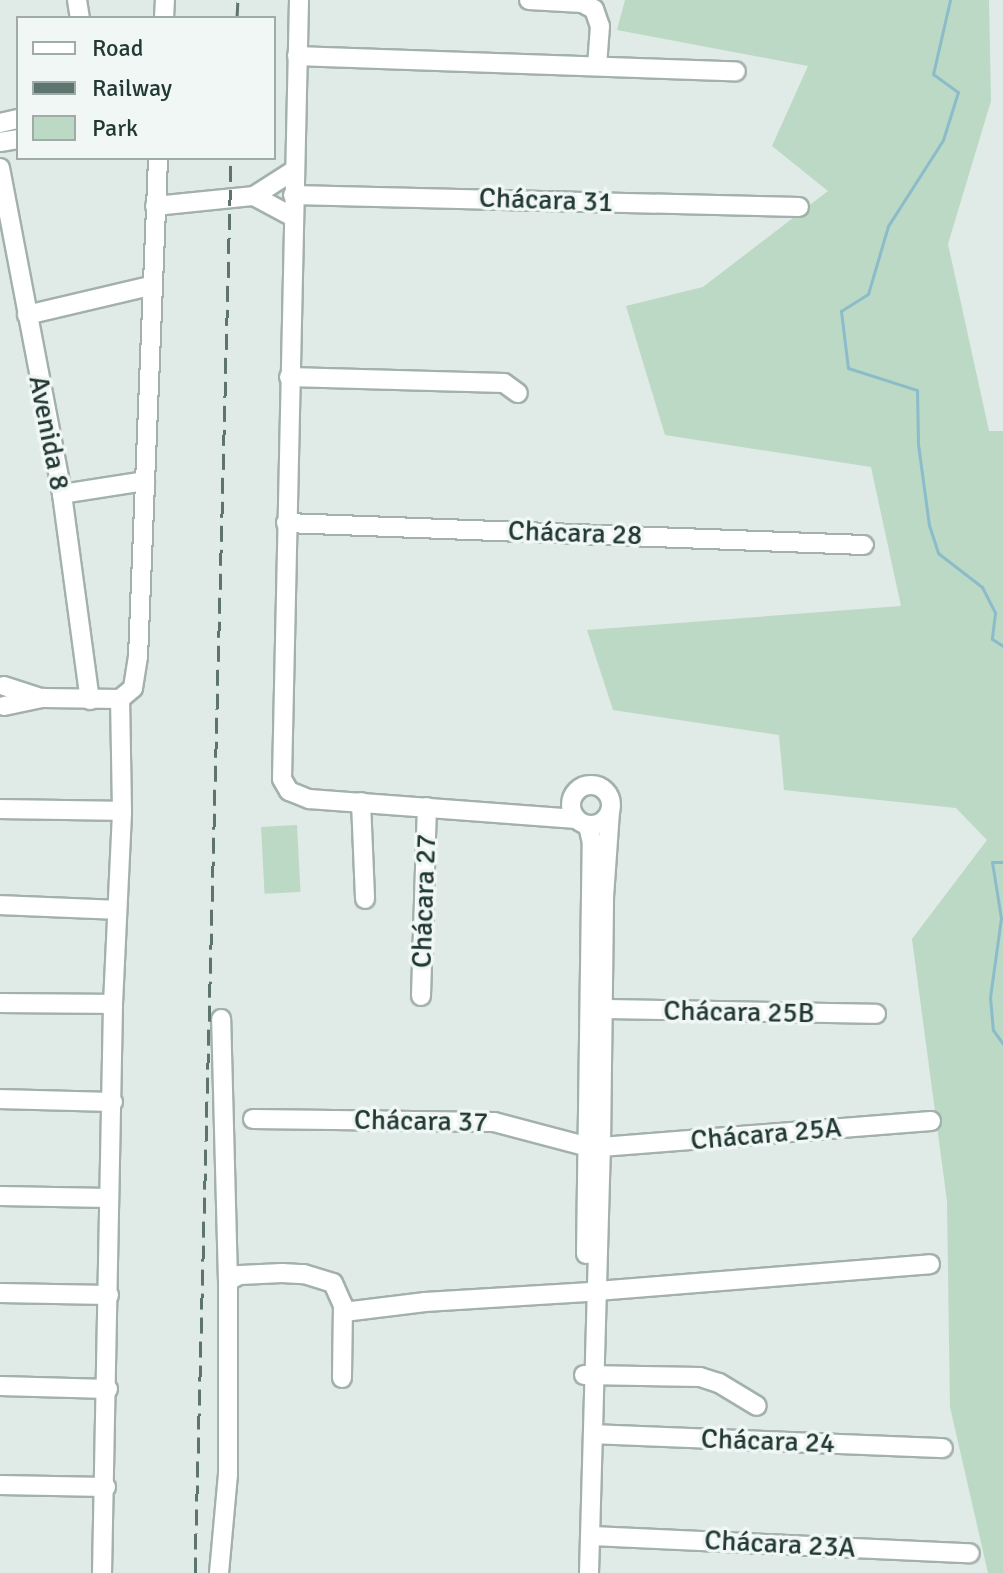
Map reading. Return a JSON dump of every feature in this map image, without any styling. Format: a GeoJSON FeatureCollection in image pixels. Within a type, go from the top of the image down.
{"type":"FeatureCollection","features":[{"type":"Feature","properties":{"kind":"street"},"geometry":{"type":"LineString","coordinates":[[299,0],[282,779],[289,791],[298,797],[520,813],[582,822],[605,819],[610,811]]}},
{"type":"Feature","properties":{"kind":"street"},"geometry":{"type":"LineString","coordinates":[[529,0],[582,3],[594,9],[600,26],[597,66]]}},
{"type":"Feature","properties":{"kind":"street"},"geometry":{"type":"LineString","coordinates":[[297,56],[736,71]]}},
{"type":"Feature","properties":{"kind":"street"},"geometry":{"type":"LineString","coordinates":[[2,685],[43,698],[90,700],[120,699],[133,688],[137,669],[150,286],[158,160]]}},
{"type":"Feature","properties":{"kind":"street","name":"Avenida 8"},"geometry":{"type":"LineString","coordinates":[[0,168],[62,494],[90,700]]}},
{"type":"Feature","properties":{"kind":"street"},"geometry":{"type":"LineString","coordinates":[[155,206],[254,196],[293,171]]}},
{"type":"Feature","properties":{"kind":"street","name":"Chácara 31"},"geometry":{"type":"LineString","coordinates":[[293,195],[799,207]]}},
{"type":"Feature","properties":{"kind":"street"},"geometry":{"type":"LineString","coordinates":[[254,196],[293,217]]}},
{"type":"Feature","properties":{"kind":"street"},"geometry":{"type":"LineString","coordinates":[[27,315],[150,286]]}},
{"type":"Feature","properties":{"kind":"street"},"geometry":{"type":"LineString","coordinates":[[289,377],[504,383],[518,393]]}},
{"type":"Feature","properties":{"kind":"street"},"geometry":{"type":"LineString","coordinates":[[62,494],[145,481]]}},
{"type":"Feature","properties":{"kind":"street","name":"Chácara 28"},"geometry":{"type":"LineString","coordinates":[[286,523],[864,545]]}},
{"type":"Feature","properties":{"kind":"street"},"geometry":{"type":"LineString","coordinates":[[2,685],[7,698],[2,708]]}},
{"type":"Feature","properties":{"kind":"street"},"geometry":{"type":"LineString","coordinates":[[2,708],[43,698]]}},
{"type":"Feature","properties":{"kind":"street"},"geometry":{"type":"LineString","coordinates":[[102,1573],[108,1389],[113,1004],[122,811],[120,699]]}},
{"type":"Feature","properties":{"kind":"street"},"geometry":{"type":"LineString","coordinates":[[520,813],[548,807],[583,786],[594,785],[605,790],[610,800],[593,1147]]}},
{"type":"Feature","properties":{"kind":"street"},"geometry":{"type":"LineString","coordinates":[[574,793],[570,806],[592,843],[592,1292],[578,1573]]}},
{"type":"Feature","properties":{"kind":"street"},"geometry":{"type":"LineString","coordinates":[[361,802],[365,899]]}},
{"type":"Feature","properties":{"kind":"street","name":"Chácara 27"},"geometry":{"type":"LineString","coordinates":[[421,996],[427,807]]}},
{"type":"Feature","properties":{"kind":"street"},"geometry":{"type":"LineString","coordinates":[[0,809],[122,811]]}},
{"type":"Feature","properties":{"kind":"street"},"geometry":{"type":"LineString","coordinates":[[0,905],[117,910]]}},
{"type":"Feature","properties":{"kind":"street"},"geometry":{"type":"LineString","coordinates":[[0,1003],[113,1004]]}},
{"type":"Feature","properties":{"kind":"street","name":"Chácara 25B"},"geometry":{"type":"LineString","coordinates":[[602,1009],[876,1014]]}},
{"type":"Feature","properties":{"kind":"street"},"geometry":{"type":"LineString","coordinates":[[219,1573],[228,1475],[228,1281],[221,1019]]}},
{"type":"Feature","properties":{"kind":"street"},"geometry":{"type":"LineString","coordinates":[[0,1099],[113,1102]]}},
{"type":"Feature","properties":{"kind":"street","name":"Chácara 37"},"geometry":{"type":"LineString","coordinates":[[253,1119],[494,1122],[593,1147]]}},
{"type":"Feature","properties":{"kind":"street","name":"Chácara 25A"},"geometry":{"type":"LineString","coordinates":[[593,1147],[931,1121]]}},
{"type":"Feature","properties":{"kind":"street"},"geometry":{"type":"LineString","coordinates":[[0,1196],[109,1198]]}},
{"type":"Feature","properties":{"kind":"street"},"geometry":{"type":"LineString","coordinates":[[344,1312],[425,1302],[592,1292],[930,1264]]}},
{"type":"Feature","properties":{"kind":"street"},"geometry":{"type":"LineString","coordinates":[[228,1281],[257,1273],[317,1277],[337,1287],[344,1312],[342,1378]]}},
{"type":"Feature","properties":{"kind":"street"},"geometry":{"type":"LineString","coordinates":[[0,1293],[109,1295]]}},
{"type":"Feature","properties":{"kind":"street"},"geometry":{"type":"LineString","coordinates":[[589,1375],[700,1377],[719,1383],[757,1406]]}},
{"type":"Feature","properties":{"kind":"street"},"geometry":{"type":"LineString","coordinates":[[589,1375],[593,1434],[589,1573]]}},
{"type":"Feature","properties":{"kind":"street"},"geometry":{"type":"LineString","coordinates":[[0,1386],[108,1389]]}},
{"type":"Feature","properties":{"kind":"street","name":"Chácara 24"},"geometry":{"type":"LineString","coordinates":[[593,1434],[943,1448]]}},
{"type":"Feature","properties":{"kind":"street"},"geometry":{"type":"LineString","coordinates":[[0,1485],[106,1487]]}},
{"type":"Feature","properties":{"kind":"street","name":"Chácara 23A"},"geometry":{"type":"LineString","coordinates":[[590,1536],[970,1553]]}},
{"type":"Feature","properties":{"kind":"green space"},"geometry":{"type":"Polygon","coordinates":[[[625,0],[989,0],[991,101],[948,244],[989,431],[1003,431],[1003,1573],[988,1573],[950,1407],[947,1201],[912,939],[987,840],[956,808],[784,790],[779,735],[613,710],[587,630],[901,606],[871,467],[665,435],[626,306],[703,287],[828,191],[772,146],[808,66],[617,30],[625,0]]]}},
{"type":"Feature","properties":{"kind":"green space"},"geometry":{"type":"Polygon","coordinates":[[[297,825],[301,892],[265,894],[261,827],[297,825]]]}},
{"type":"Feature","properties":{"kind":"waterway"},"geometry":{"type":"LineString","coordinates":[[950,0],[933,74],[958,92],[943,140],[888,226],[868,294],[841,311],[848,368],[917,390],[918,444],[929,525],[938,553],[982,587],[995,613],[992,639],[1003,646]]}},
{"type":"Feature","properties":{"kind":"waterway"},"geometry":{"type":"LineString","coordinates":[[1003,862],[992,862],[1001,918],[990,997],[993,1030],[1003,1044]]}},
{"type":"Feature","properties":{"kind":"railway"},"geometry":{"type":"LineString","coordinates":[[237,16],[238,0]]}},
{"type":"Feature","properties":{"kind":"railway"},"geometry":{"type":"LineString","coordinates":[[195,1573],[231,160]]}}]}
